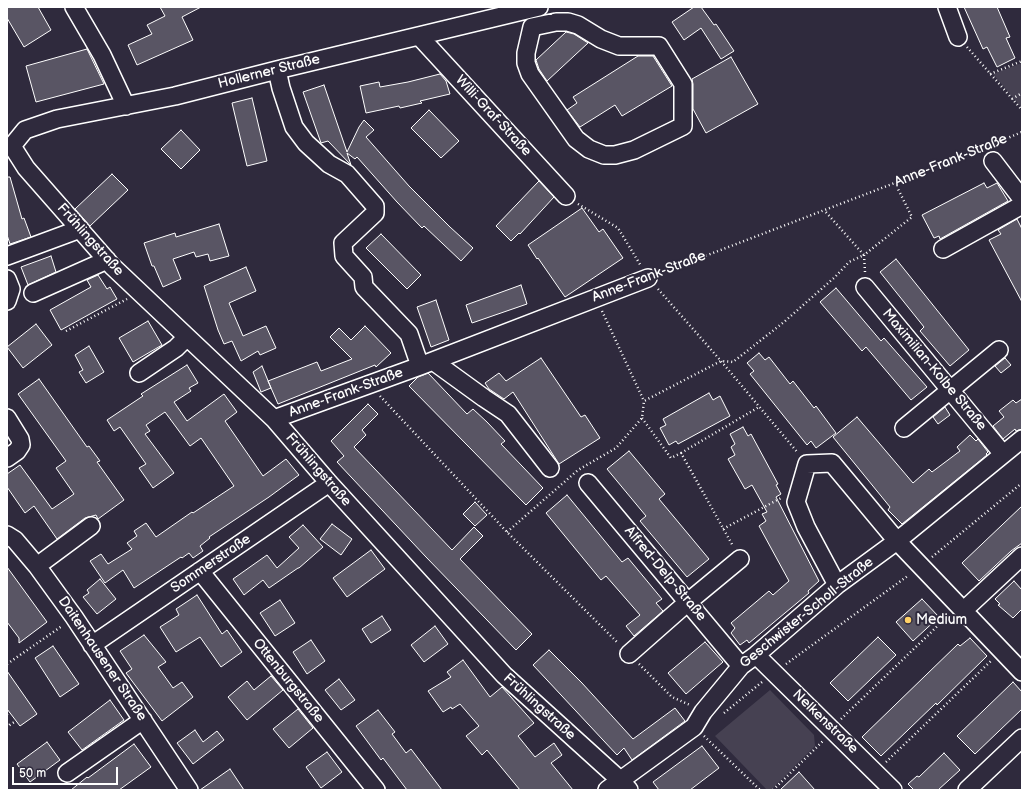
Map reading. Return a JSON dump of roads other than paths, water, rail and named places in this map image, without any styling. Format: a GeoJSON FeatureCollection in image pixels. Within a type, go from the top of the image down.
{"type":"FeatureCollection","features":[{"type":"Feature","properties":{"kind":"street"},"geometry":{"type":"LineString","coordinates":[[74,7],[102,55],[126,106]]}},
{"type":"Feature","properties":{"kind":"street","name":"Hollerner Straße"},"geometry":{"type":"LineString","coordinates":[[10,146],[25,130],[57,119],[175,96],[419,36],[509,11],[539,7]]}},
{"type":"Feature","properties":{"kind":"street"},"geometry":{"type":"LineString","coordinates":[[947,7],[958,38]]}},
{"type":"Feature","properties":{"kind":"street"},"geometry":{"type":"LineString","coordinates":[[509,11],[532,27],[556,22],[568,22],[578,25],[601,39],[619,46],[659,46],[683,84],[683,126],[634,150],[615,155],[604,155],[589,149],[576,139],[530,74],[526,63],[526,53],[532,27]]}},
{"type":"Feature","properties":{"kind":"street","name":"Willi-Graf-Straße"},"geometry":{"type":"LineString","coordinates":[[419,36],[566,196]]}},
{"type":"Feature","properties":{"kind":"street"},"geometry":{"type":"LineString","coordinates":[[277,70],[281,88],[294,127],[306,143],[329,164],[347,174],[375,206],[375,213],[343,243],[344,256],[363,277],[364,287],[409,334],[427,363],[508,414],[550,468]]}},
{"type":"Feature","properties":{"kind":"street","name":"Frühlingstraße"},"geometry":{"type":"LineString","coordinates":[[10,146],[26,168],[107,260],[274,419],[329,483],[504,675],[619,787]]}},
{"type":"Feature","properties":{"kind":"street"},"geometry":{"type":"LineString","coordinates":[[993,161],[1022,199]]}},
{"type":"Feature","properties":{"kind":"street"},"geometry":{"type":"LineString","coordinates":[[943,249],[1022,206]]}},
{"type":"Feature","properties":{"kind":"street"},"geometry":{"type":"LineString","coordinates":[[7,256],[80,229]]}},
{"type":"Feature","properties":{"kind":"street"},"geometry":{"type":"LineString","coordinates":[[33,293],[107,260]]}},
{"type":"Feature","properties":{"kind":"street","name":"Anne-Frank-Straße"},"geometry":{"type":"LineString","coordinates":[[274,419],[369,385],[648,278]]}},
{"type":"Feature","properties":{"kind":"street"},"geometry":{"type":"LineString","coordinates":[[7,279],[11,289],[7,301]]}},
{"type":"Feature","properties":{"kind":"street","name":"Maximilian-Kolbe Straße"},"geometry":{"type":"LineString","coordinates":[[865,286],[1004,454]]}},
{"type":"Feature","properties":{"kind":"street"},"geometry":{"type":"LineString","coordinates":[[139,373],[176,348],[187,337]]}},
{"type":"Feature","properties":{"kind":"street"},"geometry":{"type":"LineString","coordinates":[[904,428],[999,350]]}},
{"type":"Feature","properties":{"kind":"street"},"geometry":{"type":"LineString","coordinates":[[7,418],[20,439],[21,445],[7,458]]}},
{"type":"Feature","properties":{"kind":"street","name":"Geschwister-Scholl-Straße"},"geometry":{"type":"LineString","coordinates":[[619,787],[711,714],[741,666],[756,655],[837,585],[897,541],[1022,439]]}},
{"type":"Feature","properties":{"kind":"street"},"geometry":{"type":"LineString","coordinates":[[837,585],[803,521],[796,502],[807,464],[832,463],[897,541],[1022,672]]}},
{"type":"Feature","properties":{"kind":"street","name":"Sommerstraße"},"geometry":{"type":"LineString","coordinates":[[92,644],[329,483]]}},
{"type":"Feature","properties":{"kind":"street","name":"Alfred-Delp-Straße"},"geometry":{"type":"LineString","coordinates":[[588,483],[741,666]]}},
{"type":"Feature","properties":{"kind":"street"},"geometry":{"type":"LineString","coordinates":[[37,566],[92,526]]}},
{"type":"Feature","properties":{"kind":"street","name":"Daitenhausener Straße"},"geometry":{"type":"LineString","coordinates":[[8,537],[15,540],[37,566],[74,617],[189,790]]}},
{"type":"Feature","properties":{"kind":"street"},"geometry":{"type":"LineString","coordinates":[[629,654],[740,559]]}},
{"type":"Feature","properties":{"kind":"street"},"geometry":{"type":"LineString","coordinates":[[961,608],[1021,559]]}},
{"type":"Feature","properties":{"kind":"street","name":"Ottenburgstraße"},"geometry":{"type":"LineString","coordinates":[[200,572],[376,790]]}},
{"type":"Feature","properties":{"kind":"street","name":"Nelkenstraße"},"geometry":{"type":"LineString","coordinates":[[756,655],[893,790]]}},
{"type":"Feature","properties":{"kind":"street"},"geometry":{"type":"LineString","coordinates":[[67,773],[143,720]]}},
{"type":"Feature","properties":{"kind":"street"},"geometry":{"type":"LineString","coordinates":[[967,790],[1022,738]]}},
{"type":"Feature","properties":{"kind":"place","name":"Medium"},"geometry":{"type":"Point","coordinates":[908,620]}}]}
